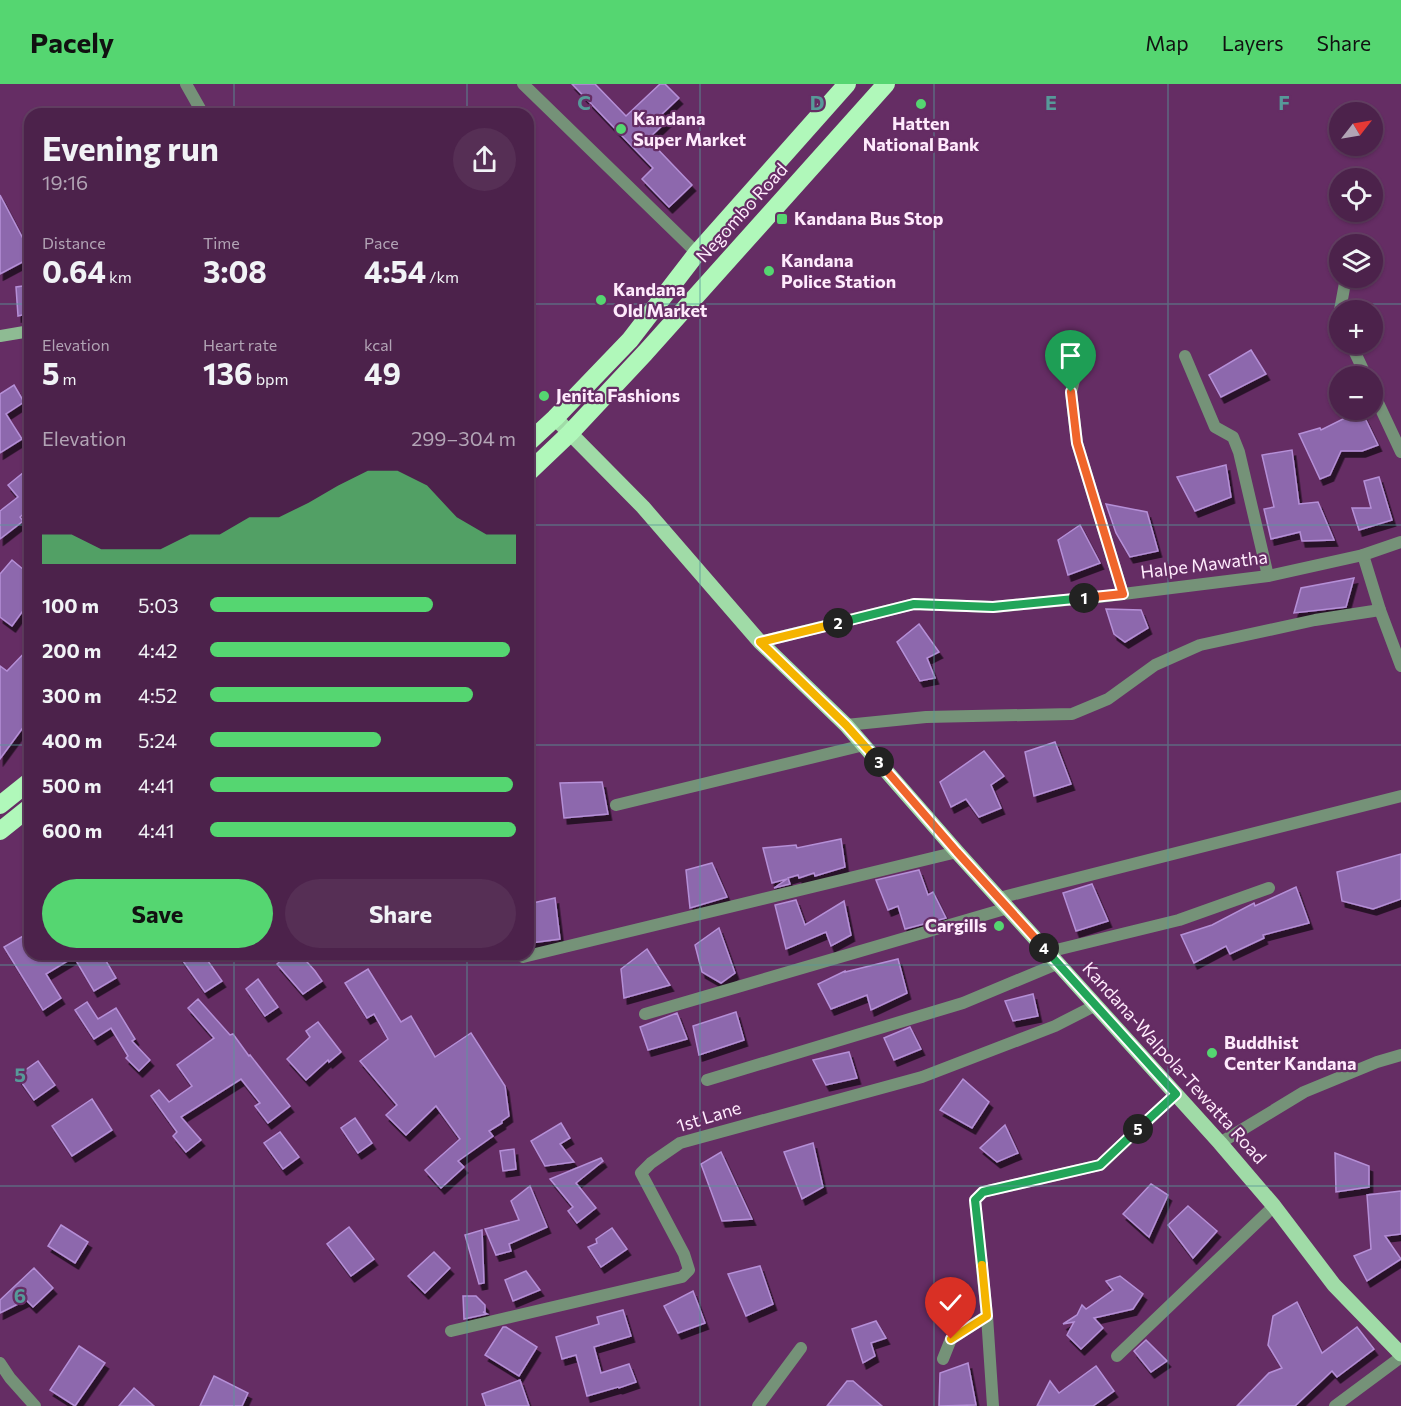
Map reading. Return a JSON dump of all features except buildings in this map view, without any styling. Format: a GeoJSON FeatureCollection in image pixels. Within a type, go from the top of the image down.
{"type":"FeatureCollection","features":[{"type":"Feature","properties":{"kind":"highway","name":"Negombo Road"},"geometry":{"type":"LineString","coordinates":[[534,437],[630,340],[697,253],[847,84]]}},
{"type":"Feature","properties":{"kind":"highway","name":"Negombo Road"},"geometry":{"type":"LineString","coordinates":[[534,467],[570,433],[645,353],[886,84]]}},
{"type":"Feature","properties":{"kind":"highway"},"geometry":{"type":"LineString","coordinates":[[0,805],[24,786]]}},
{"type":"Feature","properties":{"kind":"highway"},"geometry":{"type":"LineString","coordinates":[[0,831],[24,812]]}},
{"type":"Feature","properties":{"kind":"main road","name":"Kandana-Walpola-Tewatta Road"},"geometry":{"type":"LineString","coordinates":[[555,417],[655,520],[760,642],[846,725],[957,852],[1220,1143],[1274,1206],[1334,1285],[1401,1355]]}},
{"type":"Feature","properties":{"kind":"street"},"geometry":{"type":"LineString","coordinates":[[186,84],[200,108]]}},
{"type":"Feature","properties":{"kind":"street"},"geometry":{"type":"LineString","coordinates":[[523,84],[697,253]]}},
{"type":"Feature","properties":{"kind":"street"},"geometry":{"type":"LineString","coordinates":[[0,336],[24,334]]}},
{"type":"Feature","properties":{"kind":"street"},"geometry":{"type":"LineString","coordinates":[[1083,345],[1071,392],[1077,443],[1123,594]]}},
{"type":"Feature","properties":{"kind":"street"},"geometry":{"type":"LineString","coordinates":[[1185,356],[1215,427],[1233,437],[1239,452],[1268,576]]}},
{"type":"Feature","properties":{"kind":"street"},"geometry":{"type":"LineString","coordinates":[[1383,414],[1401,452]]}},
{"type":"Feature","properties":{"kind":"street","name":"Halpe Mawatha"},"geometry":{"type":"LineString","coordinates":[[760,642],[914,604],[993,607],[1268,576],[1363,555],[1401,542]]}},
{"type":"Feature","properties":{"kind":"street"},"geometry":{"type":"LineString","coordinates":[[1363,555],[1401,666]]}},
{"type":"Feature","properties":{"kind":"street"},"geometry":{"type":"LineString","coordinates":[[846,725],[926,717],[1072,714],[1108,699],[1155,665],[1200,645],[1315,620],[1380,610]]}},
{"type":"Feature","properties":{"kind":"street"},"geometry":{"type":"LineString","coordinates":[[616,805],[864,745]]}},
{"type":"Feature","properties":{"kind":"street"},"geometry":{"type":"LineString","coordinates":[[645,1014],[1004,903],[1401,796]]}},
{"type":"Feature","properties":{"kind":"street"},"geometry":{"type":"LineString","coordinates":[[534,954],[957,852]]}},
{"type":"Feature","properties":{"kind":"street"},"geometry":{"type":"LineString","coordinates":[[1048,952],[1179,920],[1269,888]]}},
{"type":"Feature","properties":{"kind":"street"},"geometry":{"type":"LineString","coordinates":[[707,1080],[963,1003],[1059,963]]}},
{"type":"Feature","properties":{"kind":"street","name":"1st Lane"},"geometry":{"type":"LineString","coordinates":[[452,1331],[682,1277],[689,1270],[684,1254],[641,1173],[651,1163],[680,1143],[922,1077],[1055,1026],[1096,1005]]}},
{"type":"Feature","properties":{"kind":"street"},"geometry":{"type":"LineString","coordinates":[[1220,1143],[1304,1092],[1377,1062],[1401,1055]]}},
{"type":"Feature","properties":{"kind":"street"},"geometry":{"type":"LineString","coordinates":[[993,1406],[987,1316],[975,1200],[983,1192],[1100,1165],[1176,1094]]}},
{"type":"Feature","properties":{"kind":"street"},"geometry":{"type":"LineString","coordinates":[[1117,1356],[1274,1206]]}},
{"type":"Feature","properties":{"kind":"street"},"geometry":{"type":"LineString","coordinates":[[943,1359],[951,1339],[987,1316]]}},
{"type":"Feature","properties":{"kind":"street"},"geometry":{"type":"LineString","coordinates":[[758,1406],[801,1348]]}},
{"type":"Feature","properties":{"kind":"street"},"geometry":{"type":"LineString","coordinates":[[1335,1406],[1401,1355]]}},
{"type":"Feature","properties":{"kind":"street"},"geometry":{"type":"LineString","coordinates":[[0,1363],[35,1406]]}},
{"type":"Feature","properties":{"kind":"place","name":"Hatten National Bank"},"geometry":{"type":"Point","coordinates":[921,104]}},
{"type":"Feature","properties":{"kind":"place","name":"Kandana Super Market"},"geometry":{"type":"Point","coordinates":[621,129]}},
{"type":"Feature","properties":{"kind":"place","name":"Kandana Bus Stop"},"geometry":{"type":"Point","coordinates":[782,219]}},
{"type":"Feature","properties":{"kind":"place","name":"Kandana Police Station"},"geometry":{"type":"Point","coordinates":[769,271]}},
{"type":"Feature","properties":{"kind":"place","name":"Kandana Old Market"},"geometry":{"type":"Point","coordinates":[601,300]}},
{"type":"Feature","properties":{"kind":"place","name":"Jenita Fashions"},"geometry":{"type":"Point","coordinates":[544,396]}},
{"type":"Feature","properties":{"kind":"place","name":"Cargills"},"geometry":{"type":"Point","coordinates":[999,926]}},
{"type":"Feature","properties":{"kind":"place","name":"Buddhist Center Kandana"},"geometry":{"type":"Point","coordinates":[1212,1053]}},
{"type":"Feature","properties":{"kind":"route"},"geometry":{"type":"LineString","coordinates":[[951,1339],[987,1316],[975,1200],[983,1192],[1100,1165],[1176,1094],[957,852],[846,725],[760,642],[914,604],[993,607],[1123,594],[1077,443],[1071,392]]}}]}
